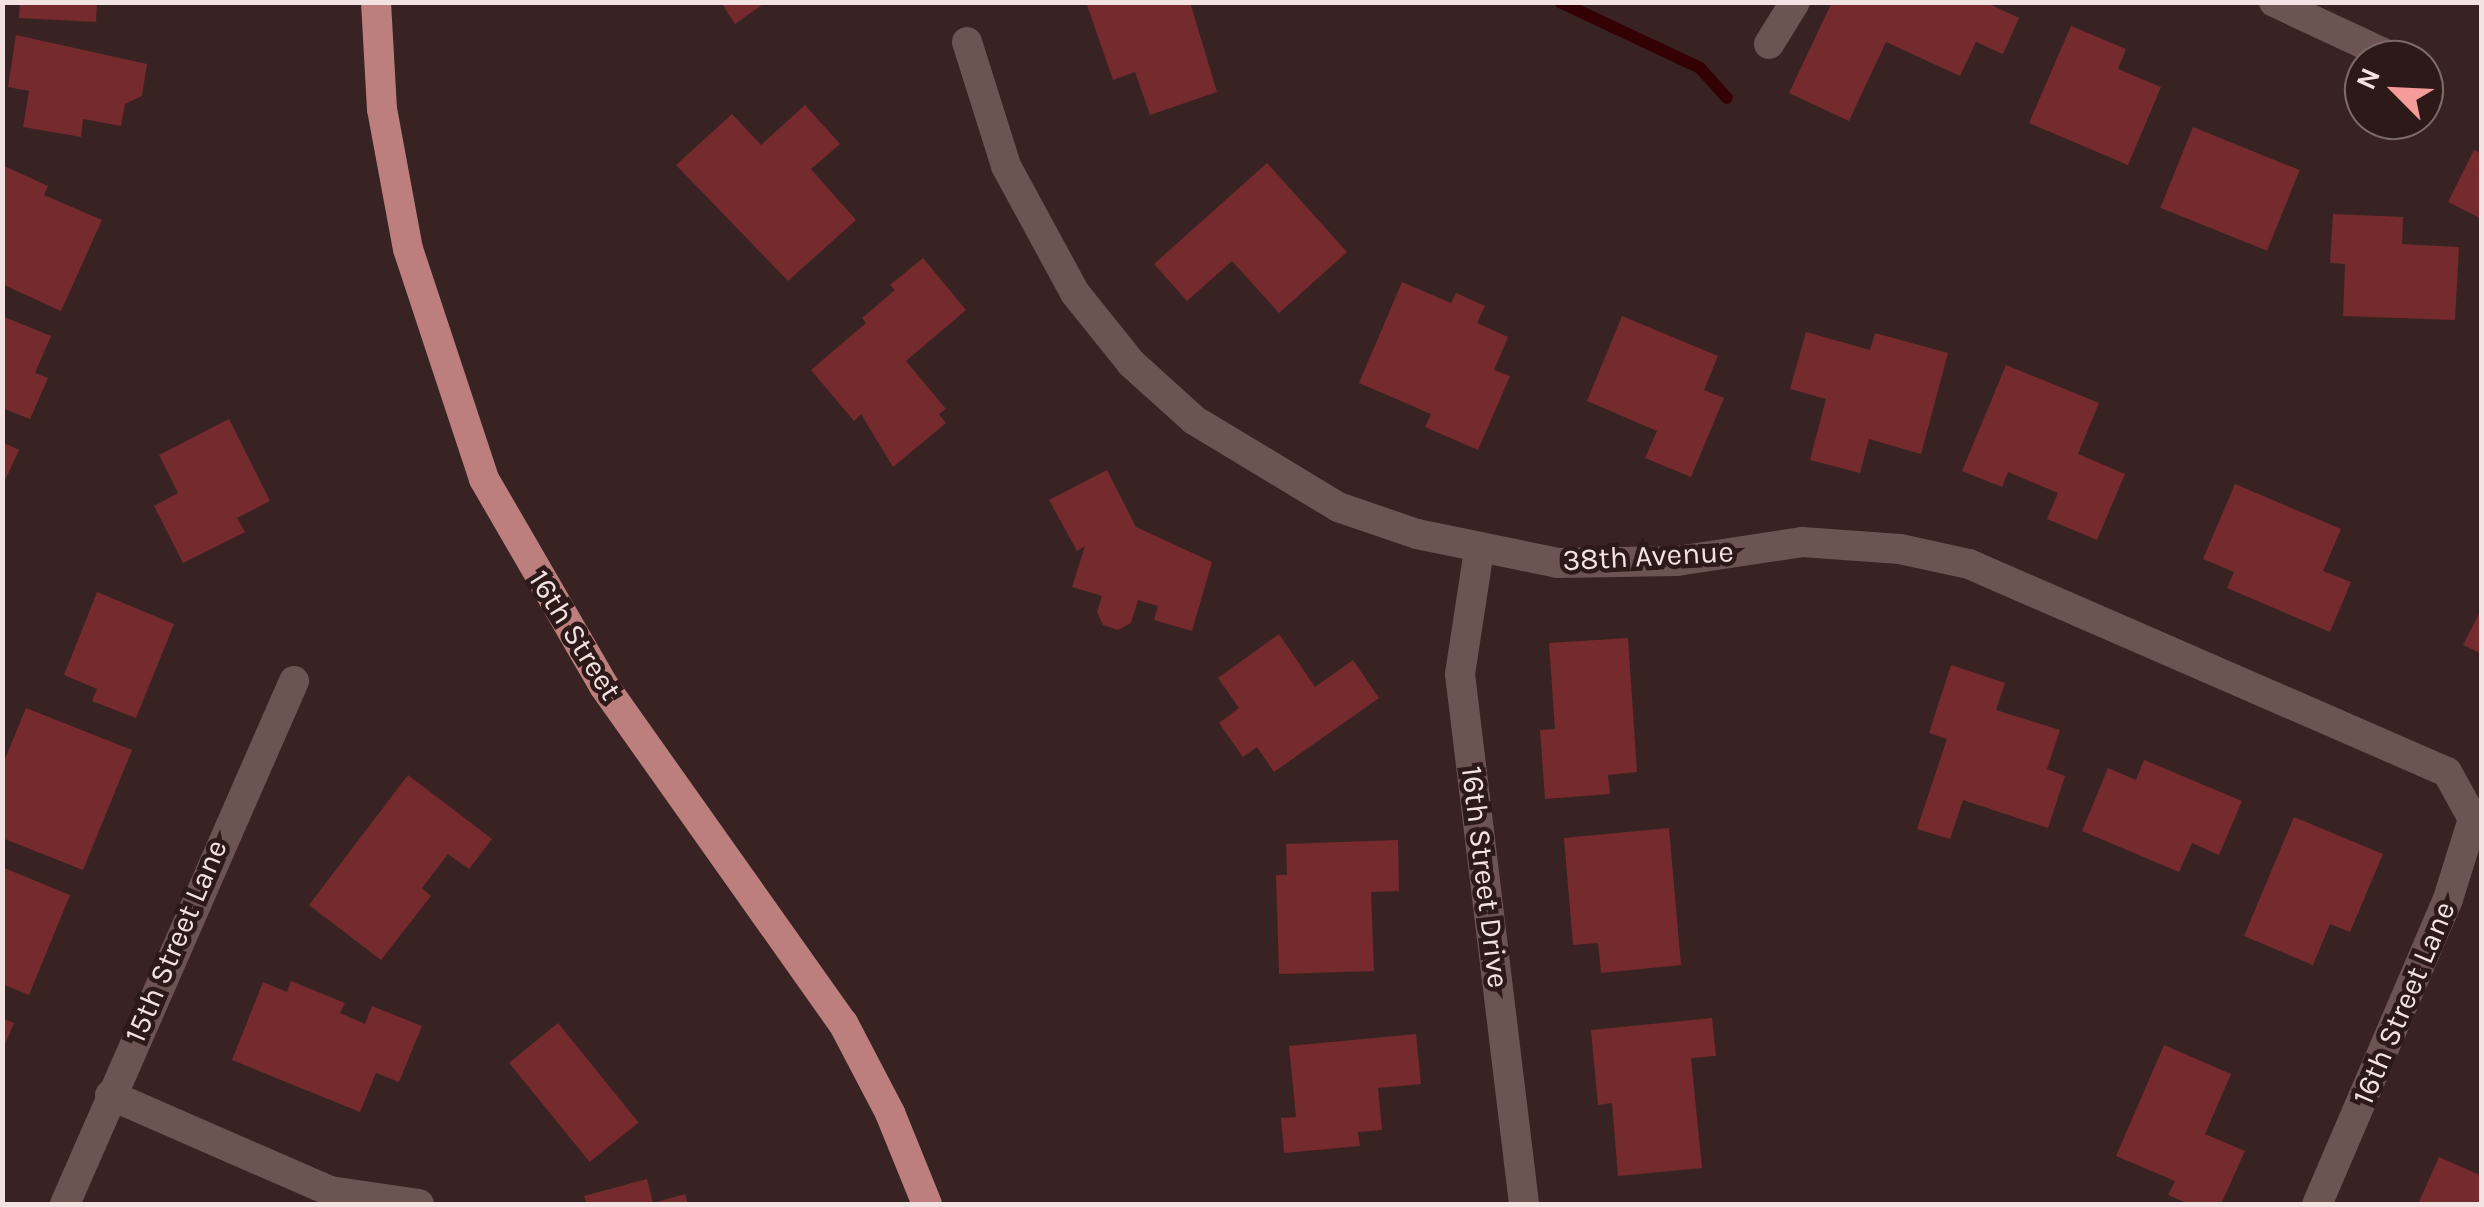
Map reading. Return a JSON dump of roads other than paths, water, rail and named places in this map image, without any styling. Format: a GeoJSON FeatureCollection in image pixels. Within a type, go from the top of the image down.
{"type":"FeatureCollection","features":[{"type":"Feature","properties":{"kind":"main road","name":"16th Street"},"geometry":{"type":"LineString","coordinates":[[376,2],[382,109],[408,249],[484,479],[604,686],[843,1023],[890,1113],[927,1204]]}},
{"type":"Feature","properties":{"kind":"street"},"geometry":{"type":"LineString","coordinates":[[1769,44],[1795,2]]}},
{"type":"Feature","properties":{"kind":"street"},"geometry":{"type":"LineString","coordinates":[[2274,2],[2356,40]]}},
{"type":"Feature","properties":{"kind":"street","name":"38th Avenue"},"geometry":{"type":"LineString","coordinates":[[967,42],[1006,166],[1035,227],[1074,292],[1131,363],[1194,420],[1338,507],[1479,550],[1558,564],[1677,561],[1802,542],[1900,549],[1969,564],[2446,772],[2462,799]]}},
{"type":"Feature","properties":{"kind":"street","name":"16th Street Drive"},"geometry":{"type":"LineString","coordinates":[[1479,550],[1460,674],[1524,1204]]}},
{"type":"Feature","properties":{"kind":"street","name":"15th Street Lane"},"geometry":{"type":"LineString","coordinates":[[65,1204],[294,681]]}},
{"type":"Feature","properties":{"kind":"street","name":"16th Street Lane"},"geometry":{"type":"LineString","coordinates":[[2317,1204],[2448,900],[2472,819],[2462,799]]}},
{"type":"Feature","properties":{"kind":"street"},"geometry":{"type":"LineString","coordinates":[[110,1095],[330,1191],[420,1204]]}},
{"type":"Feature","properties":{"kind":"waterway"},"geometry":{"type":"LineString","coordinates":[[1560,2],[1700,68],[1727,98]]}}]}
